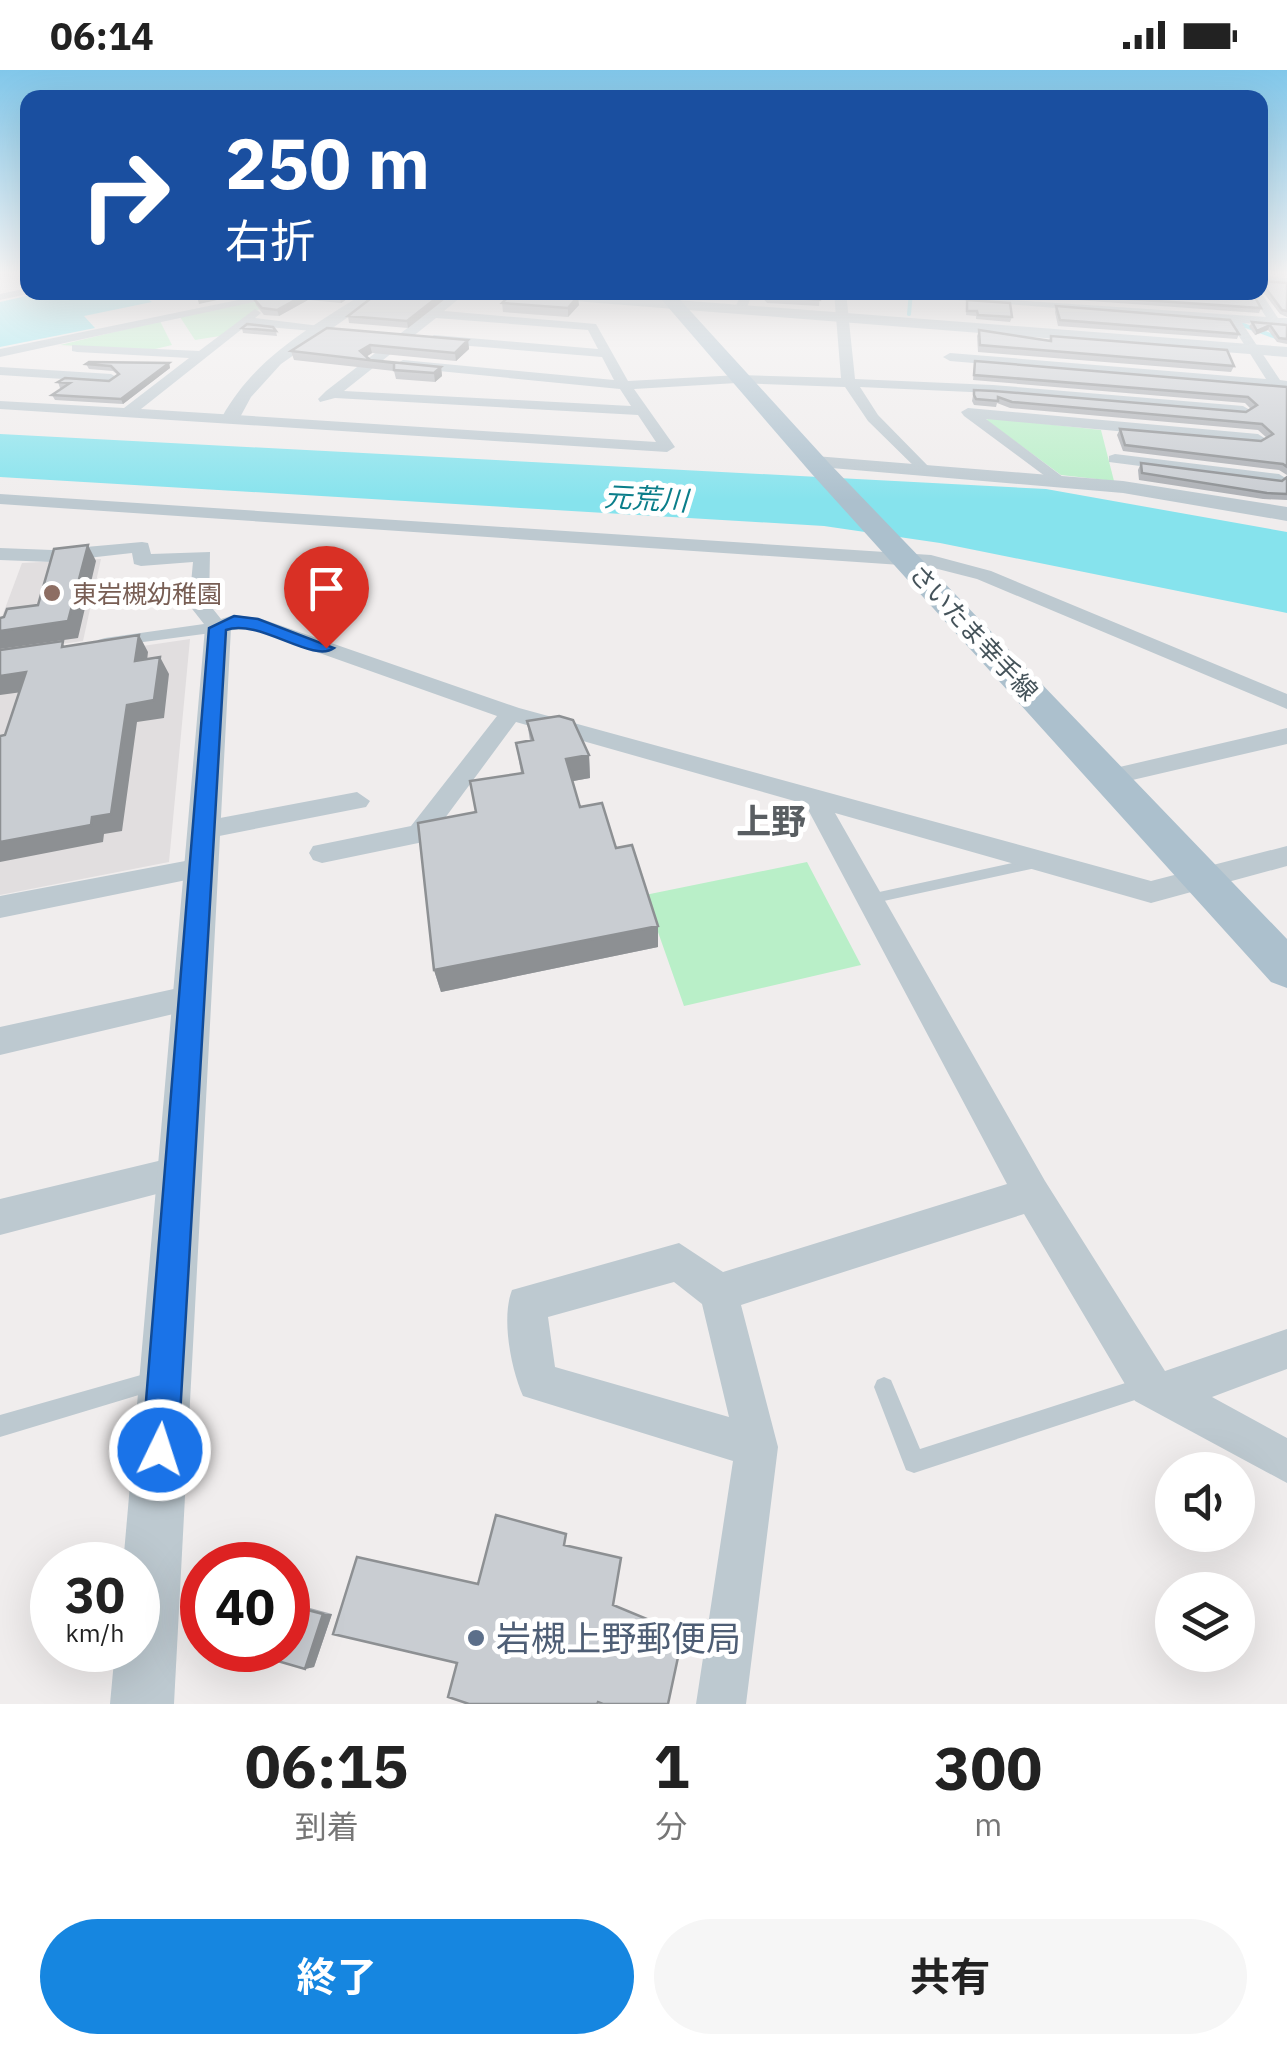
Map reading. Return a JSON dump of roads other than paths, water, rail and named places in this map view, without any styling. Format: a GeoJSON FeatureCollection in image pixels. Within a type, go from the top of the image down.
{"type":"FeatureCollection","features":[{"type":"Feature","properties":{"kind":"main road","name":"さいたま幸手線"},"geometry":{"type":"LineString","coordinates":[[714,349],[1204,878],[1281,955]]}},
{"type":"Feature","properties":{"kind":"street"},"geometry":{"type":"LineString","coordinates":[[99,349],[205,355]]}},
{"type":"Feature","properties":{"kind":"street"},"geometry":{"type":"LineString","coordinates":[[126,414],[211,349]]}},
{"type":"Feature","properties":{"kind":"street"},"geometry":{"type":"LineString","coordinates":[[231,417],[255,377],[294,349]]}},
{"type":"Feature","properties":{"kind":"street"},"geometry":{"type":"LineString","coordinates":[[297,423],[388,349]]}},
{"type":"Feature","properties":{"kind":"street"},"geometry":{"type":"LineString","coordinates":[[550,349],[607,354]]}},
{"type":"Feature","properties":{"kind":"street"},"geometry":{"type":"LineString","coordinates":[[0,405],[667,446],[604,349]]}},
{"type":"Feature","properties":{"kind":"street"},"geometry":{"type":"LineString","coordinates":[[844,349],[848,380],[873,418],[923,470]]}},
{"type":"Feature","properties":{"kind":"street"},"geometry":{"type":"LineString","coordinates":[[950,349],[950,395],[1057,480]]}},
{"type":"Feature","properties":{"kind":"street"},"geometry":{"type":"LineString","coordinates":[[1253,349],[1281,384]]}},
{"type":"Feature","properties":{"kind":"street"},"geometry":{"type":"LineString","coordinates":[[1256,349],[1287,352]]}},
{"type":"Feature","properties":{"kind":"street"},"geometry":{"type":"LineString","coordinates":[[66,410],[153,352]]}},
{"type":"Feature","properties":{"kind":"street"},"geometry":{"type":"LineString","coordinates":[[950,357],[1281,384]]}},
{"type":"Feature","properties":{"kind":"street"},"geometry":{"type":"LineString","coordinates":[[372,361],[624,385],[741,380],[949,384],[1243,410]]}},
{"type":"Feature","properties":{"kind":"street"},"geometry":{"type":"LineString","coordinates":[[0,371],[111,378]]}},
{"type":"Feature","properties":{"kind":"street"},"geometry":{"type":"LineString","coordinates":[[1228,380],[1272,466]]}},
{"type":"Feature","properties":{"kind":"street"},"geometry":{"type":"LineString","coordinates":[[331,394],[643,412]]}},
{"type":"Feature","properties":{"kind":"street"},"geometry":{"type":"LineString","coordinates":[[969,413],[1106,426],[1272,466]]}},
{"type":"Feature","properties":{"kind":"street"},"geometry":{"type":"LineString","coordinates":[[1106,426],[1123,487]]}},
{"type":"Feature","properties":{"kind":"street"},"geometry":{"type":"LineString","coordinates":[[1115,458],[1272,466]]}},
{"type":"Feature","properties":{"kind":"street"},"geometry":{"type":"LineString","coordinates":[[818,465],[1057,480],[1287,514]]}},
{"type":"Feature","properties":{"kind":"street"},"geometry":{"type":"LineString","coordinates":[[0,499],[904,557],[949,564],[984,575],[1287,702]]}},
{"type":"Feature","properties":{"kind":"street"},"geometry":{"type":"LineString","coordinates":[[0,554],[52,556],[142,547],[141,560],[203,556],[200,604],[218,628],[142,1704]]}},
{"type":"Feature","properties":{"kind":"street"},"geometry":{"type":"LineString","coordinates":[[91,646],[218,628],[234,621],[252,622],[511,713],[1151,892],[1287,856]]}},
{"type":"Feature","properties":{"kind":"street"},"geometry":{"type":"LineString","coordinates":[[322,853],[419,834],[511,713]]}},
{"type":"Feature","properties":{"kind":"street"},"geometry":{"type":"LineString","coordinates":[[1111,777],[1287,736]]}},
{"type":"Feature","properties":{"kind":"street"},"geometry":{"type":"LineString","coordinates":[[814,798],[1032,1194],[1158,1390],[1287,1461]]}},
{"type":"Feature","properties":{"kind":"street"},"geometry":{"type":"LineString","coordinates":[[0,907],[358,801]]}},
{"type":"Feature","properties":{"kind":"street"},"geometry":{"type":"LineString","coordinates":[[0,1040],[192,998]]}},
{"type":"Feature","properties":{"kind":"street"},"geometry":{"type":"LineString","coordinates":[[0,1218],[179,1173]]}},
{"type":"Feature","properties":{"kind":"street"},"geometry":{"type":"LineString","coordinates":[[719,1294],[1032,1194]]}},
{"type":"Feature","properties":{"kind":"street"},"geometry":{"type":"LineString","coordinates":[[722,1704],[757,1447],[719,1294],[679,1262],[526,1304],[538,1382],[757,1447]]}},
{"type":"Feature","properties":{"kind":"street"},"geometry":{"type":"LineString","coordinates":[[1158,1390],[1287,1349]]}},
{"type":"Feature","properties":{"kind":"lane"},"geometry":{"type":"LineString","coordinates":[[870,900],[1041,862]]}},
{"type":"Feature","properties":{"kind":"lane"},"geometry":{"type":"LineString","coordinates":[[0,1426],[165,1378]]}},
{"type":"Feature","properties":{"kind":"lane"},"geometry":{"type":"LineString","coordinates":[[884,1386],[914,1462],[1158,1390]]}},
{"type":"Feature","properties":{"kind":"water","name":"元荒川"},"geometry":{"type":"Polygon","coordinates":[[[0,434],[1046,489],[1287,532],[1287,613],[940,543],[824,526],[0,477],[0,434]]]}},
{"type":"Feature","properties":{"kind":"place","name":"東岩槻幼稚園"},"geometry":{"type":"Point","coordinates":[52,593]}},
{"type":"Feature","properties":{"kind":"place","name":"岩槻上野郵便局"},"geometry":{"type":"Point","coordinates":[476,1638]}},
{"type":"Feature","properties":{"kind":"district","name":"上野"},"geometry":{"type":"Point","coordinates":[771,821]}}]}
